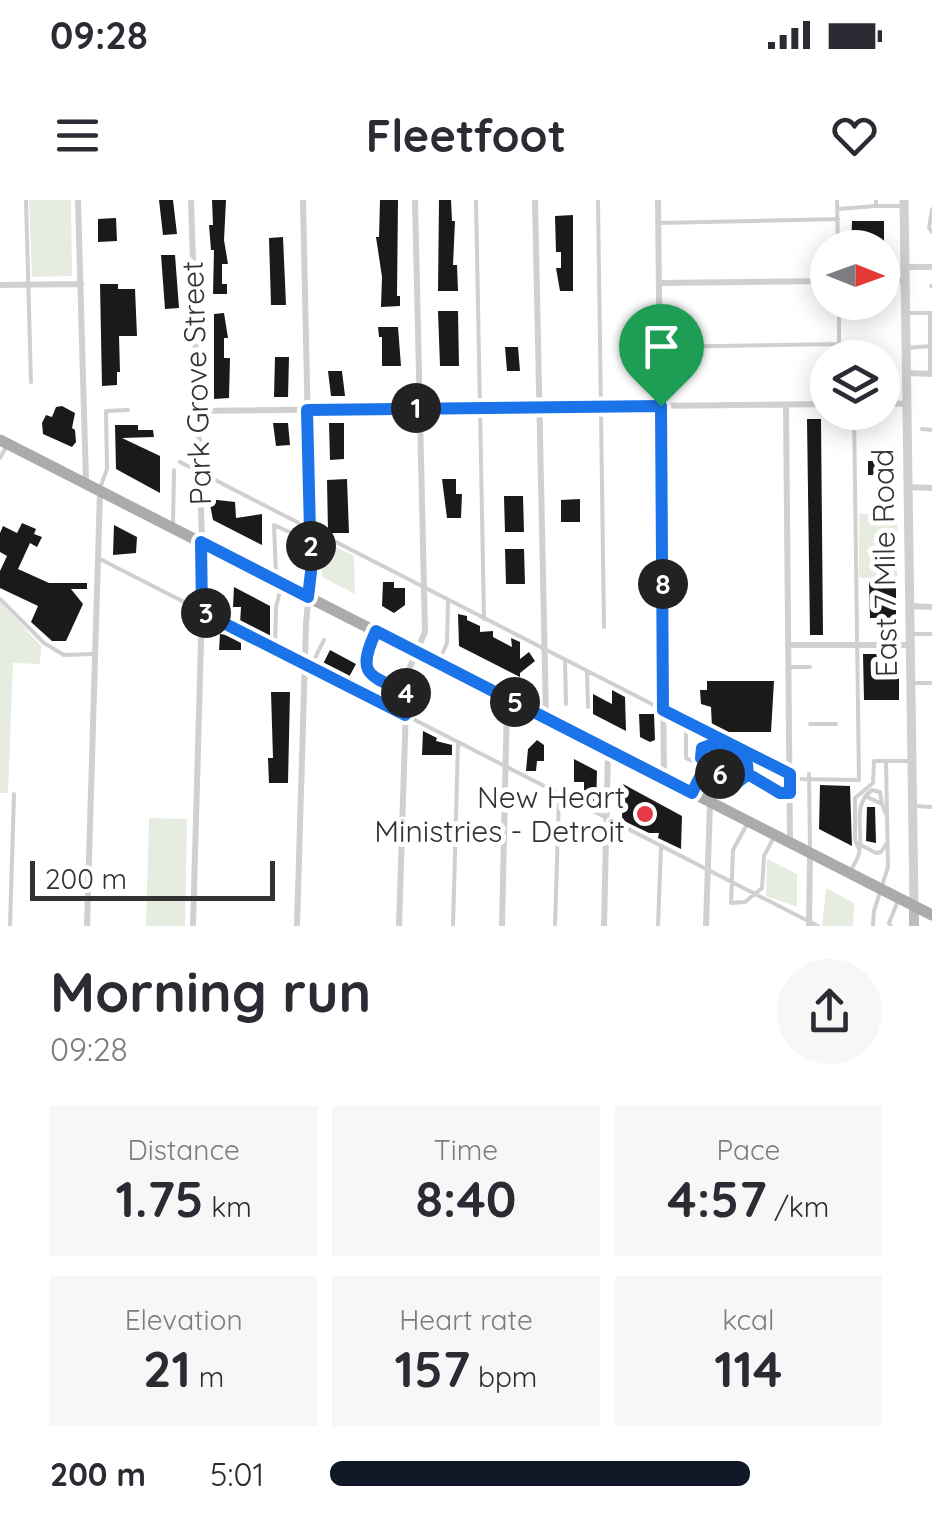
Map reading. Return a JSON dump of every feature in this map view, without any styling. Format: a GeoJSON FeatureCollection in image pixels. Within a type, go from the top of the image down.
{"type":"FeatureCollection","features":[{"type":"Feature","properties":{"kind":"main road"},"geometry":{"type":"LineString","coordinates":[[4,442],[932,915]]}},
{"type":"Feature","properties":{"kind":"main road","name":"East 7 Mile Road"},"geometry":{"type":"LineString","coordinates":[[914,906],[914,926]]}},
{"type":"Feature","properties":{"kind":"street"},"geometry":{"type":"LineString","coordinates":[[78,200],[86,483]]}},
{"type":"Feature","properties":{"kind":"street","name":"Park Grove Street"},"geometry":{"type":"LineString","coordinates":[[191,200],[202,612],[193,926]]}},
{"type":"Feature","properties":{"kind":"street"},"geometry":{"type":"LineString","coordinates":[[297,926],[311,530],[302,200]]}},
{"type":"Feature","properties":{"kind":"street"},"geometry":{"type":"LineString","coordinates":[[399,926],[407,674],[426,632],[416,200]]}},
{"type":"Feature","properties":{"kind":"street"},"geometry":{"type":"LineString","coordinates":[[534,200],[546,718]]}},
{"type":"Feature","properties":{"kind":"street"},"geometry":{"type":"LineString","coordinates":[[658,200],[664,778]]}},
{"type":"Feature","properties":{"kind":"street","name":"East 7 Mile Road"},"geometry":{"type":"LineString","coordinates":[[904,203],[914,906]]}},
{"type":"Feature","properties":{"kind":"street"},"geometry":{"type":"LineString","coordinates":[[904,268],[932,267]]}},
{"type":"Feature","properties":{"kind":"street"},"geometry":{"type":"LineString","coordinates":[[658,283],[810,281]]}},
{"type":"Feature","properties":{"kind":"street"},"geometry":{"type":"LineString","coordinates":[[0,285],[80,284]]}},
{"type":"Feature","properties":{"kind":"street"},"geometry":{"type":"LineString","coordinates":[[906,373],[931,374]]}},
{"type":"Feature","properties":{"kind":"street"},"geometry":{"type":"LineString","coordinates":[[900,404],[907,404]]}},
{"type":"Feature","properties":{"kind":"street"},"geometry":{"type":"LineString","coordinates":[[196,411],[810,405]]}},
{"type":"Feature","properties":{"kind":"street"},"geometry":{"type":"LineString","coordinates":[[786,406],[790,843]]}},
{"type":"Feature","properties":{"kind":"street"},"geometry":{"type":"LineString","coordinates":[[908,487],[932,488]]}},
{"type":"Feature","properties":{"kind":"street"},"geometry":{"type":"LineString","coordinates":[[87,926],[100,490]]}},
{"type":"Feature","properties":{"kind":"street"},"geometry":{"type":"LineString","coordinates":[[909,606],[932,607]]}},
{"type":"Feature","properties":{"kind":"street"},"geometry":{"type":"LineString","coordinates":[[788,645],[858,645],[910,639]]}},
{"type":"Feature","properties":{"kind":"street"},"geometry":{"type":"LineString","coordinates":[[502,926],[507,698]]}},
{"type":"Feature","properties":{"kind":"street"},"geometry":{"type":"LineString","coordinates":[[604,926],[608,750]]}},
{"type":"Feature","properties":{"kind":"street"},"geometry":{"type":"LineString","coordinates":[[706,926],[710,802]]}},
{"type":"Feature","properties":{"kind":"street"},"geometry":{"type":"LineString","coordinates":[[809,922],[810,853]]}},
{"type":"Feature","properties":{"kind":"lane"},"geometry":{"type":"LineString","coordinates":[[26,200],[31,382]]}},
{"type":"Feature","properties":{"kind":"lane"},"geometry":{"type":"LineString","coordinates":[[476,200],[484,618]]}},
{"type":"Feature","properties":{"kind":"lane"},"geometry":{"type":"LineString","coordinates":[[598,200],[604,627]]}},
{"type":"Feature","properties":{"kind":"lane"},"geometry":{"type":"LineString","coordinates":[[838,200],[838,230]]}},
{"type":"Feature","properties":{"kind":"lane"},"geometry":{"type":"LineString","coordinates":[[838,209],[904,203]]}},
{"type":"Feature","properties":{"kind":"lane"},"geometry":{"type":"LineString","coordinates":[[932,210],[932,232]]}},
{"type":"Feature","properties":{"kind":"lane"},"geometry":{"type":"LineString","coordinates":[[658,223],[838,220]]}},
{"type":"Feature","properties":{"kind":"lane"},"geometry":{"type":"LineString","coordinates":[[905,313],[931,313],[931,374]]}},
{"type":"Feature","properties":{"kind":"lane"},"geometry":{"type":"LineString","coordinates":[[660,347],[810,344]]}},
{"type":"Feature","properties":{"kind":"lane"},"geometry":{"type":"LineString","coordinates":[[906,348],[931,346]]}},
{"type":"Feature","properties":{"kind":"lane"},"geometry":{"type":"LineString","coordinates":[[100,490],[107,470],[106,411],[128,410]]}},
{"type":"Feature","properties":{"kind":"lane"},"geometry":{"type":"LineString","coordinates":[[922,429],[932,430]]}},
{"type":"Feature","properties":{"kind":"lane"},"geometry":{"type":"LineString","coordinates":[[180,462],[798,780],[808,776],[859,780],[854,430]]}},
{"type":"Feature","properties":{"kind":"lane"},"geometry":{"type":"LineString","coordinates":[[0,458],[4,442]]}},
{"type":"Feature","properties":{"kind":"lane"},"geometry":{"type":"LineString","coordinates":[[173,526],[174,470]]}},
{"type":"Feature","properties":{"kind":"lane"},"geometry":{"type":"LineString","coordinates":[[274,649],[279,582],[274,525],[296,535]]}},
{"type":"Feature","properties":{"kind":"lane"},"geometry":{"type":"LineString","coordinates":[[98,558],[818,926]]}},
{"type":"Feature","properties":{"kind":"lane"},"geometry":{"type":"LineString","coordinates":[[0,599],[44,643],[64,655],[94,654]]}},
{"type":"Feature","properties":{"kind":"lane"},"geometry":{"type":"LineString","coordinates":[[438,663],[447,643],[448,600]]}},
{"type":"Feature","properties":{"kind":"lane"},"geometry":{"type":"LineString","coordinates":[[376,631],[366,653],[366,670],[370,677],[406,692]]}},
{"type":"Feature","properties":{"kind":"lane"},"geometry":{"type":"LineString","coordinates":[[910,639],[932,634]]}},
{"type":"Feature","properties":{"kind":"lane"},"geometry":{"type":"LineString","coordinates":[[314,658],[324,640]]}},
{"type":"Feature","properties":{"kind":"lane"},"geometry":{"type":"LineString","coordinates":[[307,643],[320,648]]}},
{"type":"Feature","properties":{"kind":"lane"},"geometry":{"type":"LineString","coordinates":[[566,661],[566,704]]}},
{"type":"Feature","properties":{"kind":"lane"},"geometry":{"type":"LineString","coordinates":[[788,667],[810,667]]}},
{"type":"Feature","properties":{"kind":"lane"},"geometry":{"type":"LineString","coordinates":[[588,672],[588,706]]}},
{"type":"Feature","properties":{"kind":"lane"},"geometry":{"type":"LineString","coordinates":[[910,683],[932,683]]}},
{"type":"Feature","properties":{"kind":"lane"},"geometry":{"type":"LineString","coordinates":[[810,724],[836,724]]}},
{"type":"Feature","properties":{"kind":"lane"},"geometry":{"type":"LineString","coordinates":[[686,730],[748,760],[748,774],[738,782],[686,758],[686,730]]}},
{"type":"Feature","properties":{"kind":"lane"},"geometry":{"type":"LineString","coordinates":[[452,926],[458,743]]}},
{"type":"Feature","properties":{"kind":"lane"},"geometry":{"type":"LineString","coordinates":[[748,774],[747,764],[710,745],[700,752],[701,758],[738,777],[748,774],[780,793],[790,793]]}},
{"type":"Feature","properties":{"kind":"lane"},"geometry":{"type":"LineString","coordinates":[[888,842],[876,853],[859,847],[855,840],[854,798],[873,783],[874,761],[912,761]]}},
{"type":"Feature","properties":{"kind":"lane"},"geometry":{"type":"LineString","coordinates":[[873,926],[888,867],[886,761]]}},
{"type":"Feature","properties":{"kind":"lane"},"geometry":{"type":"LineString","coordinates":[[692,793],[705,767]]}},
{"type":"Feature","properties":{"kind":"lane"},"geometry":{"type":"LineString","coordinates":[[808,776],[810,853]]}},
{"type":"Feature","properties":{"kind":"lane"},"geometry":{"type":"LineString","coordinates":[[850,873],[859,847],[860,803],[868,790],[880,792],[887,818]]}},
{"type":"Feature","properties":{"kind":"lane"},"geometry":{"type":"LineString","coordinates":[[10,926],[14,794]]}},
{"type":"Feature","properties":{"kind":"lane"},"geometry":{"type":"LineString","coordinates":[[555,926],[559,794]]}},
{"type":"Feature","properties":{"kind":"lane"},"geometry":{"type":"LineString","coordinates":[[912,805],[932,807]]}},
{"type":"Feature","properties":{"kind":"lane"},"geometry":{"type":"LineString","coordinates":[[748,822],[732,850],[731,903],[745,902],[763,885],[764,856],[775,835]]}},
{"type":"Feature","properties":{"kind":"lane"},"geometry":{"type":"LineString","coordinates":[[658,926],[662,846]]}},
{"type":"Feature","properties":{"kind":"lane"},"geometry":{"type":"LineString","coordinates":[[890,926],[899,898]]}},
{"type":"Feature","properties":{"kind":"shaded area"},"geometry":{"type":"Polygon","coordinates":[[[29,200],[71,200],[72,276],[32,277],[29,200]]]}},
{"type":"Feature","properties":{"kind":"shaded area"},"geometry":{"type":"Polygon","coordinates":[[[859,514],[897,514],[897,578],[859,578],[859,514]]]}},
{"type":"Feature","properties":{"kind":"shaded area"},"geometry":{"type":"Polygon","coordinates":[[[321,540],[354,556],[355,594],[322,577],[321,540]]]}},
{"type":"Feature","properties":{"kind":"shaded area"},"geometry":{"type":"Polygon","coordinates":[[[0,601],[41,646],[40,664],[13,663],[8,793],[0,793],[0,601]]]}},
{"type":"Feature","properties":{"kind":"shaded area"},"geometry":{"type":"Polygon","coordinates":[[[149,818],[187,819],[185,926],[146,926],[149,818]]]}},
{"type":"Feature","properties":{"kind":"shaded area"},"geometry":{"type":"Polygon","coordinates":[[[767,859],[797,874],[797,907],[766,896],[767,859]]]}},
{"type":"Feature","properties":{"kind":"shaded area"},"geometry":{"type":"Polygon","coordinates":[[[826,888],[854,903],[853,926],[822,926],[826,888]]]}},
{"type":"Feature","properties":{"kind":"building"},"geometry":{"type":"Polygon","coordinates":[[[159,200],[173,200],[177,234],[163,235],[159,200]]]}},
{"type":"Feature","properties":{"kind":"building"},"geometry":{"type":"Polygon","coordinates":[[[212,200],[226,200],[224,240],[228,264],[222,264],[222,284],[227,284],[227,294],[213,294],[214,250],[209,225],[213,225],[212,200]]]}},
{"type":"Feature","properties":{"kind":"building"},"geometry":{"type":"Polygon","coordinates":[[[380,200],[398,200],[400,306],[381,307],[382,277],[376,237],[380,200]]]}},
{"type":"Feature","properties":{"kind":"building"},"geometry":{"type":"Polygon","coordinates":[[[439,200],[451,200],[458,291],[438,291],[439,200]]]}},
{"type":"Feature","properties":{"kind":"building"},"geometry":{"type":"Polygon","coordinates":[[[573,215],[573,291],[560,291],[556,268],[561,268],[561,252],[556,252],[555,216],[573,215]]]}},
{"type":"Feature","properties":{"kind":"building"},"geometry":{"type":"Polygon","coordinates":[[[116,218],[117,241],[98,242],[98,219],[116,218]]]}},
{"type":"Feature","properties":{"kind":"building"},"geometry":{"type":"Polygon","coordinates":[[[852,221],[884,221],[884,230],[852,230],[852,221]]]}},
{"type":"Feature","properties":{"kind":"building"},"geometry":{"type":"Polygon","coordinates":[[[283,237],[286,305],[271,305],[269,238],[283,237]]]}},
{"type":"Feature","properties":{"kind":"building"},"geometry":{"type":"Polygon","coordinates":[[[161,255],[175,255],[179,308],[165,309],[161,255]]]}},
{"type":"Feature","properties":{"kind":"building"},"geometry":{"type":"Polygon","coordinates":[[[100,284],[135,289],[137,336],[119,336],[117,385],[102,386],[100,284]]]}},
{"type":"Feature","properties":{"kind":"building"},"geometry":{"type":"Polygon","coordinates":[[[438,311],[458,311],[459,366],[440,366],[438,311]]]}},
{"type":"Feature","properties":{"kind":"building"},"geometry":{"type":"Polygon","coordinates":[[[224,313],[228,338],[224,338],[224,358],[230,358],[229,398],[214,399],[214,314],[224,313]]]}},
{"type":"Feature","properties":{"kind":"building"},"geometry":{"type":"Polygon","coordinates":[[[378,327],[398,327],[401,366],[382,366],[378,327]]]}},
{"type":"Feature","properties":{"kind":"building"},"geometry":{"type":"Polygon","coordinates":[[[505,347],[518,347],[520,371],[507,371],[505,347]]]}},
{"type":"Feature","properties":{"kind":"building"},"geometry":{"type":"Polygon","coordinates":[[[275,357],[289,357],[288,397],[274,397],[275,357]]]}},
{"type":"Feature","properties":{"kind":"building"},"geometry":{"type":"Polygon","coordinates":[[[328,371],[342,371],[345,396],[331,396],[328,371]]]}},
{"type":"Feature","properties":{"kind":"building"},"geometry":{"type":"Polygon","coordinates":[[[56,407],[75,413],[72,428],[76,442],[72,447],[43,434],[46,415],[52,417],[56,407]]]}},
{"type":"Feature","properties":{"kind":"building"},"geometry":{"type":"Polygon","coordinates":[[[807,419],[810,430],[821,430],[823,635],[810,635],[807,419]]]}},
{"type":"Feature","properties":{"kind":"building"},"geometry":{"type":"Polygon","coordinates":[[[273,423],[288,423],[290,445],[276,446],[273,423]]]}},
{"type":"Feature","properties":{"kind":"building"},"geometry":{"type":"Polygon","coordinates":[[[329,423],[344,423],[344,459],[330,460],[329,423]]]}},
{"type":"Feature","properties":{"kind":"building"},"geometry":{"type":"Polygon","coordinates":[[[115,425],[138,425],[138,430],[153,430],[154,437],[122,438],[160,456],[160,493],[116,469],[115,425]]]}},
{"type":"Feature","properties":{"kind":"building"},"geometry":{"type":"Polygon","coordinates":[[[868,461],[896,461],[896,475],[868,475],[868,461]]]}},
{"type":"Feature","properties":{"kind":"building"},"geometry":{"type":"Polygon","coordinates":[[[347,479],[349,533],[330,533],[327,480],[347,479]]]}},
{"type":"Feature","properties":{"kind":"building"},"geometry":{"type":"Polygon","coordinates":[[[442,479],[456,479],[456,494],[462,494],[461,518],[447,518],[442,479]]]}},
{"type":"Feature","properties":{"kind":"building"},"geometry":{"type":"Polygon","coordinates":[[[504,496],[523,496],[524,532],[505,532],[504,496]]]}},
{"type":"Feature","properties":{"kind":"building"},"geometry":{"type":"Polygon","coordinates":[[[209,499],[235,502],[236,518],[262,514],[262,545],[213,520],[209,499]]]}},
{"type":"Feature","properties":{"kind":"building"},"geometry":{"type":"Polygon","coordinates":[[[580,499],[580,522],[561,522],[561,500],[580,499]]]}},
{"type":"Feature","properties":{"kind":"building"},"geometry":{"type":"Polygon","coordinates":[[[22,523],[36,529],[34,534],[42,537],[37,547],[30,543],[18,569],[49,583],[87,583],[87,589],[71,589],[83,604],[66,641],[52,641],[31,622],[38,606],[0,588],[0,571],[7,556],[0,552],[0,533],[3,526],[17,533],[22,523]]]}},
{"type":"Feature","properties":{"kind":"building"},"geometry":{"type":"Polygon","coordinates":[[[114,525],[137,537],[136,553],[113,555],[114,525]]]}},
{"type":"Feature","properties":{"kind":"building"},"geometry":{"type":"Polygon","coordinates":[[[505,549],[524,549],[525,584],[506,584],[505,549]]]}},
{"type":"Feature","properties":{"kind":"building"},"geometry":{"type":"Polygon","coordinates":[[[896,581],[896,618],[870,618],[869,582],[896,581]]]}},
{"type":"Feature","properties":{"kind":"building"},"geometry":{"type":"Polygon","coordinates":[[[383,582],[405,588],[405,605],[394,613],[382,606],[383,582]]]}},
{"type":"Feature","properties":{"kind":"building"},"geometry":{"type":"Polygon","coordinates":[[[234,587],[270,606],[270,639],[240,624],[241,607],[233,607],[234,587]]]}},
{"type":"Feature","properties":{"kind":"building"},"geometry":{"type":"Polygon","coordinates":[[[458,614],[480,626],[480,632],[493,631],[493,637],[512,647],[511,638],[520,642],[520,659],[529,652],[535,661],[520,677],[459,646],[458,614]]]}},
{"type":"Feature","properties":{"kind":"building"},"geometry":{"type":"Polygon","coordinates":[[[220,634],[241,637],[241,650],[219,650],[220,634]]]}},
{"type":"Feature","properties":{"kind":"building"},"geometry":{"type":"Polygon","coordinates":[[[330,650],[356,664],[348,679],[322,666],[330,650]]]}},
{"type":"Feature","properties":{"kind":"building"},"geometry":{"type":"Polygon","coordinates":[[[863,654],[899,654],[899,700],[864,700],[863,654]]]}},
{"type":"Feature","properties":{"kind":"building"},"geometry":{"type":"Polygon","coordinates":[[[707,681],[774,681],[771,732],[719,732],[712,728],[711,707],[701,704],[700,690],[707,690],[707,681]]]}},
{"type":"Feature","properties":{"kind":"building"},"geometry":{"type":"Polygon","coordinates":[[[612,690],[625,697],[626,731],[593,714],[593,694],[612,704],[612,690]]]}},
{"type":"Feature","properties":{"kind":"building"},"geometry":{"type":"Polygon","coordinates":[[[271,692],[290,692],[288,783],[269,783],[268,758],[273,758],[271,692]]]}},
{"type":"Feature","properties":{"kind":"building"},"geometry":{"type":"Polygon","coordinates":[[[639,714],[654,714],[655,740],[640,737],[639,714]]]}},
{"type":"Feature","properties":{"kind":"building"},"geometry":{"type":"Polygon","coordinates":[[[423,731],[436,741],[452,745],[452,755],[422,755],[423,731]]]}},
{"type":"Feature","properties":{"kind":"building"},"geometry":{"type":"Polygon","coordinates":[[[537,740],[544,745],[544,761],[537,761],[536,771],[526,771],[528,749],[537,740]]]}},
{"type":"Feature","properties":{"kind":"building"},"geometry":{"type":"Polygon","coordinates":[[[574,759],[597,771],[596,806],[588,802],[590,792],[584,791],[584,782],[574,782],[574,759]]]}},
{"type":"Feature","properties":{"kind":"building"},"geometry":{"type":"Polygon","coordinates":[[[623,784],[682,816],[681,849],[658,838],[659,833],[649,833],[622,820],[623,784]]]}},
{"type":"Feature","properties":{"kind":"building"},"geometry":{"type":"Polygon","coordinates":[[[820,785],[850,786],[852,846],[819,829],[820,785]]]}},
{"type":"Feature","properties":{"kind":"building"},"geometry":{"type":"Polygon","coordinates":[[[867,807],[875,807],[876,843],[866,841],[867,807]]]}},
{"type":"Feature","properties":{"kind":"place","name":"New Heart Ministries - Detroit"},"geometry":{"type":"Point","coordinates":[645,814]}},
{"type":"Feature","properties":{"kind":"route"},"geometry":{"type":"LineString","coordinates":[[661,406],[307,410],[311,572],[308,597],[201,542],[202,612],[405,715],[406,692],[370,677],[366,670],[366,653],[376,631],[692,793],[705,767],[738,782],[748,774],[747,764],[710,745],[702,748],[701,758],[738,777],[748,774],[780,793],[790,793],[790,774],[663,710],[661,406]]}}]}
